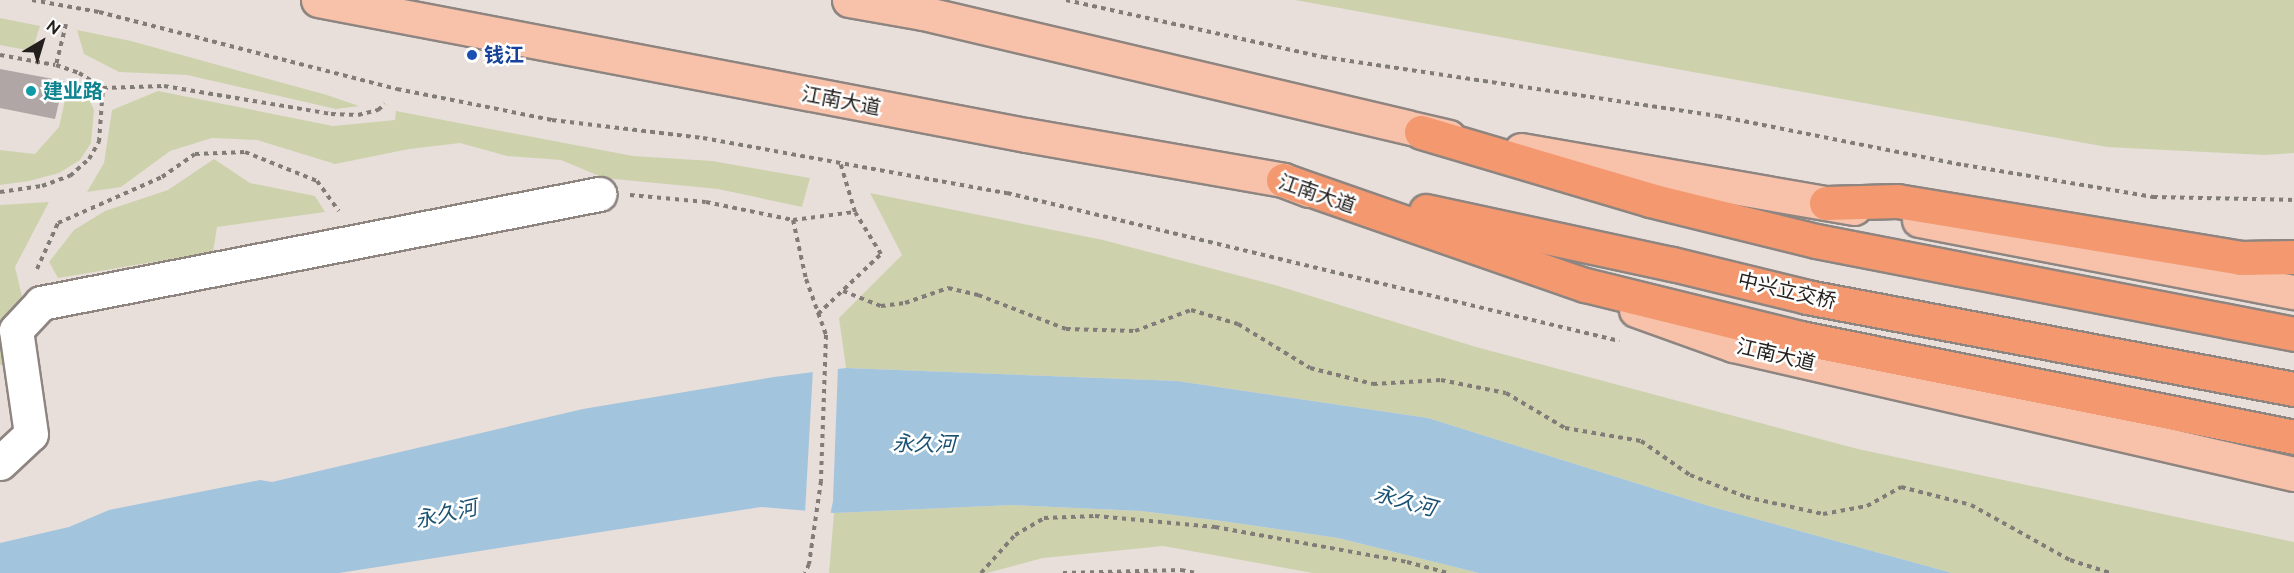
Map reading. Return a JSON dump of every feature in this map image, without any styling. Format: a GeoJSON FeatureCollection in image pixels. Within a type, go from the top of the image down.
{"type":"FeatureCollection","features":[{"type":"Feature","properties":{"kind":"highway"},"geometry":{"type":"LineString","coordinates":[[1421,132],[1650,200],[1816,241],[2294,334]]}},
{"type":"Feature","properties":{"kind":"highway","name":"中兴立交桥"},"geometry":{"type":"LineString","coordinates":[[1283,180],[1672,264],[1807,297],[2294,389]]}},
{"type":"Feature","properties":{"kind":"highway"},"geometry":{"type":"LineString","coordinates":[[1283,180],[1585,285],[1800,338],[2294,437]]}},
{"type":"Feature","properties":{"kind":"highway"},"geometry":{"type":"LineString","coordinates":[[1826,202],[1897,201],[2240,258],[2294,257]]}},
{"type":"Feature","properties":{"kind":"main road","name":"江南大道"},"geometry":{"type":"LineString","coordinates":[[318,0],[1015,133],[1283,180],[1733,345],[2294,474]]}},
{"type":"Feature","properties":{"kind":"main road"},"geometry":{"type":"LineString","coordinates":[[849,0],[923,7],[1421,132],[1826,202],[2294,292]]}},
{"type":"Feature","properties":{"kind":"lane"},"geometry":{"type":"LineString","coordinates":[[0,463],[31,434],[15,330],[41,303],[599,194]]}},
{"type":"Feature","properties":{"kind":"path"},"geometry":{"type":"LineString","coordinates":[[32,0],[99,12],[408,92],[552,120],[703,138],[840,161],[892,173],[1007,193],[1622,341]]}},
{"type":"Feature","properties":{"kind":"path"},"geometry":{"type":"LineString","coordinates":[[1066,0],[1323,57],[1718,116],[1964,165],[2142,195],[2294,200]]}},
{"type":"Feature","properties":{"kind":"path"},"geometry":{"type":"LineString","coordinates":[[56,65],[66,24]]}},
{"type":"Feature","properties":{"kind":"path"},"geometry":{"type":"LineString","coordinates":[[0,55],[56,65],[79,74],[103,88],[164,86],[331,114],[358,115],[378,111],[385,104]]}},
{"type":"Feature","properties":{"kind":"path"},"geometry":{"type":"LineString","coordinates":[[0,192],[42,186],[70,176],[89,159],[99,142],[103,88]]}},
{"type":"Feature","properties":{"kind":"path"},"geometry":{"type":"LineString","coordinates":[[41,303],[37,266],[58,223],[162,177],[195,154],[245,152],[317,181],[361,241]]}},
{"type":"Feature","properties":{"kind":"path"},"geometry":{"type":"LineString","coordinates":[[818,314],[881,254],[855,212],[840,161]]}},
{"type":"Feature","properties":{"kind":"path"},"geometry":{"type":"LineString","coordinates":[[599,194],[653,196],[706,202],[793,220],[855,212]]}},
{"type":"Feature","properties":{"kind":"path"},"geometry":{"type":"LineString","coordinates":[[793,220],[806,279],[826,335],[821,481],[809,564],[805,573]]}},
{"type":"Feature","properties":{"kind":"path"},"geometry":{"type":"LineString","coordinates":[[843,291],[881,306],[905,303],[948,288],[978,295],[1066,329],[1135,331],[1191,310],[1238,324],[1310,368],[1373,384],[1441,380],[1506,393],[1565,428],[1641,441],[1690,475],[1746,497],[1823,514],[1867,506],[1901,487],[1971,505],[2070,560],[2110,573]]}},
{"type":"Feature","properties":{"kind":"path"},"geometry":{"type":"LineString","coordinates":[[981,573],[1015,535],[1044,518],[1095,516],[1215,527],[1407,562],[1448,573]]}},
{"type":"Feature","properties":{"kind":"path"},"geometry":{"type":"LineString","coordinates":[[1063,573],[1181,570],[1196,573]]}},
{"type":"Feature","properties":{"kind":"green space"},"geometry":{"type":"Polygon","coordinates":[[[1295,0],[2294,0],[2294,153],[2264,155],[2107,147],[1295,0]]]}},
{"type":"Feature","properties":{"kind":"green space"},"geometry":{"type":"Polygon","coordinates":[[[0,18],[40,26],[32,51],[0,45],[0,18]]]}},
{"type":"Feature","properties":{"kind":"green space"},"geometry":{"type":"Polygon","coordinates":[[[77,30],[131,41],[327,95],[359,106],[336,109],[187,75],[119,72],[84,54],[77,30]]]}},
{"type":"Feature","properties":{"kind":"green space"},"geometry":{"type":"Polygon","coordinates":[[[69,82],[82,84],[94,110],[91,143],[80,160],[59,173],[29,181],[0,185],[0,150],[35,154],[59,127],[69,82]]]}},
{"type":"Feature","properties":{"kind":"green space"},"geometry":{"type":"Polygon","coordinates":[[[158,91],[333,126],[395,120],[396,111],[633,156],[712,161],[810,178],[802,207],[718,189],[604,178],[561,160],[507,156],[460,143],[409,149],[335,164],[257,140],[212,138],[170,151],[121,187],[87,192],[104,163],[112,110],[158,91]]]}},
{"type":"Feature","properties":{"kind":"green space"},"geometry":{"type":"Polygon","coordinates":[[[214,159],[250,183],[315,196],[325,212],[217,227],[213,252],[58,278],[49,262],[74,230],[105,211],[168,190],[214,159]]]}},
{"type":"Feature","properties":{"kind":"green space"},"geometry":{"type":"Polygon","coordinates":[[[870,193],[1103,240],[1275,285],[1476,347],[1858,449],[2294,542],[2294,573],[1952,573],[1709,506],[1428,418],[1177,381],[846,368],[839,318],[902,255],[870,193]]]}},
{"type":"Feature","properties":{"kind":"green space"},"geometry":{"type":"Polygon","coordinates":[[[49,202],[15,267],[22,296],[4,317],[8,364],[0,365],[0,205],[49,202]]]}},
{"type":"Feature","properties":{"kind":"green space"},"geometry":{"type":"Polygon","coordinates":[[[1011,505],[1141,511],[1222,521],[1338,538],[1479,573],[1313,573],[1163,546],[1043,558],[987,573],[829,573],[834,513],[1011,505]]]}},
{"type":"Feature","properties":{"kind":"water","name":"永久河"},"geometry":{"type":"Polygon","coordinates":[[[846,368],[1177,381],[1428,418],[1709,506],[1952,573],[1479,573],[1338,538],[1222,521],[1141,511],[1012,505],[834,513],[761,507],[339,573],[0,573],[0,543],[69,527],[109,510],[260,480],[272,482],[583,409],[774,377],[846,368]]]}},
{"type":"Feature","properties":{"kind":"pier"},"geometry":{"type":"Polygon","coordinates":[[[838,366],[833,501],[830,516],[805,513],[813,369],[838,366]]]}},
{"type":"Feature","properties":{"kind":"building","name":"建业路"},"geometry":{"type":"Polygon","coordinates":[[[0,69],[64,81],[55,119],[0,108],[0,69]]]}},
{"type":"Feature","properties":{"kind":"place","name":"钱江"},"geometry":{"type":"Point","coordinates":[472,55]}},
{"type":"Feature","properties":{"kind":"place","name":"建业路"},"geometry":{"type":"Point","coordinates":[31,91]}}]}
